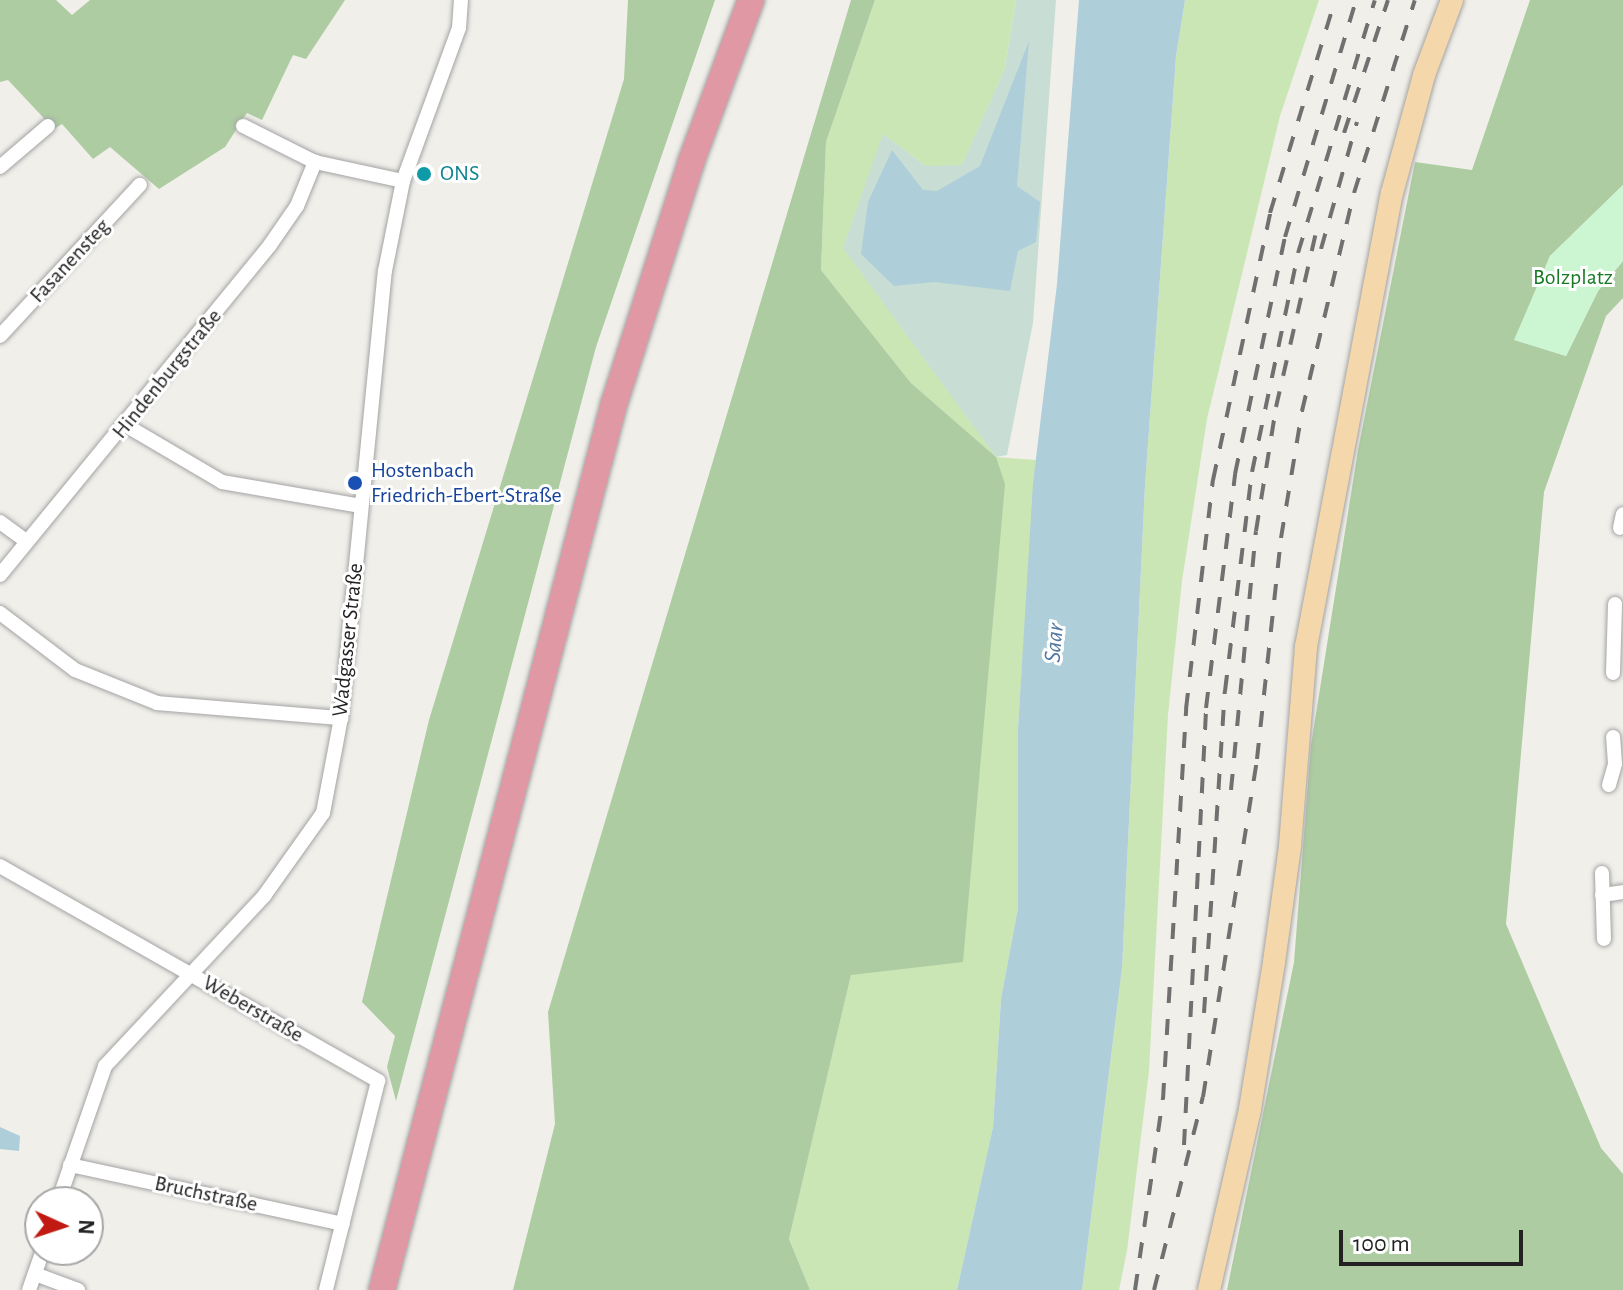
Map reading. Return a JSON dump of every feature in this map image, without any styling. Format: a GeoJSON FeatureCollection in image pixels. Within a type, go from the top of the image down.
{"type":"FeatureCollection","features":[{"type":"Feature","properties":{"kind":"highway"},"geometry":{"type":"LineString","coordinates":[[366,1290],[599,401],[676,156],[734,0]]}},
{"type":"Feature","properties":{"kind":"highway"},"geometry":{"type":"LineString","coordinates":[[382,1290],[614,404],[691,162],[751,0]]}},
{"type":"Feature","properties":{"kind":"main road"},"geometry":{"type":"LineString","coordinates":[[1209,1290],[1250,1109],[1274,962],[1306,647],[1405,139],[1452,0]]}},
{"type":"Feature","properties":{"kind":"street","name":"Wadgasser Straße"},"geometry":{"type":"LineString","coordinates":[[63,1186],[105,1066],[264,896],[323,813],[341,718],[385,271],[403,181],[459,28],[461,0]]}},
{"type":"Feature","properties":{"kind":"street"},"geometry":{"type":"LineString","coordinates":[[0,167],[48,126]]}},
{"type":"Feature","properties":{"kind":"street"},"geometry":{"type":"LineString","coordinates":[[243,126],[315,162],[403,181]]}},
{"type":"Feature","properties":{"kind":"street","name":"Hindenburgstraße"},"geometry":{"type":"LineString","coordinates":[[0,575],[127,426],[270,245],[297,206],[315,162]]}},
{"type":"Feature","properties":{"kind":"street","name":"Fasanensteg"},"geometry":{"type":"LineString","coordinates":[[0,336],[140,185]]}},
{"type":"Feature","properties":{"kind":"street"},"geometry":{"type":"LineString","coordinates":[[127,426],[200,473],[222,482],[361,506]]}},
{"type":"Feature","properties":{"kind":"street"},"geometry":{"type":"LineString","coordinates":[[0,522],[26,541]]}},
{"type":"Feature","properties":{"kind":"street"},"geometry":{"type":"LineString","coordinates":[[1613,673],[1619,639],[1615,604]]}},
{"type":"Feature","properties":{"kind":"street"},"geometry":{"type":"LineString","coordinates":[[0,613],[75,670],[157,703],[341,718]]}},
{"type":"Feature","properties":{"kind":"street"},"geometry":{"type":"LineString","coordinates":[[1609,785],[1619,763],[1613,737]]}},
{"type":"Feature","properties":{"kind":"street","name":"Weberstraße"},"geometry":{"type":"LineString","coordinates":[[0,866],[378,1081],[343,1224]]}},
{"type":"Feature","properties":{"kind":"street"},"geometry":{"type":"LineString","coordinates":[[1602,873],[1604,939]]}},
{"type":"Feature","properties":{"kind":"street"},"geometry":{"type":"LineString","coordinates":[[1602,895],[1623,892]]}},
{"type":"Feature","properties":{"kind":"street","name":"Bruchstraße"},"geometry":{"type":"LineString","coordinates":[[70,1165],[343,1224]]}},
{"type":"Feature","properties":{"kind":"street"},"geometry":{"type":"LineString","coordinates":[[326,1290],[343,1224]]}},
{"type":"Feature","properties":{"kind":"street"},"geometry":{"type":"LineString","coordinates":[[29,1290],[38,1266]]}},
{"type":"Feature","properties":{"kind":"street"},"geometry":{"type":"LineString","coordinates":[[35,1274],[78,1290]]}},
{"type":"Feature","properties":{"kind":"green space"},"geometry":{"type":"Polygon","coordinates":[[[0,0],[56,0],[72,15],[90,0],[345,0],[306,59],[293,55],[262,120],[247,113],[225,147],[159,189],[110,147],[93,159],[62,124],[54,129],[8,80],[0,82],[0,0]]]}},
{"type":"Feature","properties":{"kind":"green space"},"geometry":{"type":"Polygon","coordinates":[[[628,0],[715,0],[596,347],[396,1101],[387,1067],[395,1036],[362,1002],[429,720],[624,79],[628,0]]]}},
{"type":"Feature","properties":{"kind":"green space"},"geometry":{"type":"Polygon","coordinates":[[[851,0],[875,0],[826,142],[821,270],[911,383],[996,457],[1005,484],[963,962],[851,975],[789,1239],[810,1290],[513,1290],[555,1124],[548,1012],[851,0]]]}},
{"type":"Feature","properties":{"kind":"green space"},"geometry":{"type":"Polygon","coordinates":[[[875,0],[1016,0],[1005,68],[962,166],[926,166],[884,135],[996,457],[911,383],[821,270],[826,142],[875,0]]]}},
{"type":"Feature","properties":{"kind":"green space"},"geometry":{"type":"Polygon","coordinates":[[[1016,0],[1056,0],[1033,323],[1007,455],[996,457],[843,248],[883,134],[926,166],[962,165],[1005,68],[1016,0]]]}},
{"type":"Feature","properties":{"kind":"green space"},"geometry":{"type":"Polygon","coordinates":[[[1185,0],[1319,0],[1280,116],[1207,419],[1182,581],[1168,715],[1149,1071],[1127,1251],[1119,1290],[1082,1290],[1122,968],[1145,485],[1176,56],[1185,0]]]}},
{"type":"Feature","properties":{"kind":"green space"},"geometry":{"type":"Polygon","coordinates":[[[1530,0],[1623,0],[1623,185],[1550,256],[1515,340],[1566,356],[1598,291],[1623,261],[1623,298],[1606,316],[1544,492],[1506,924],[1601,1148],[1623,1174],[1623,1290],[1227,1290],[1294,962],[1311,745],[1358,450],[1415,162],[1472,170],[1530,0]]]}},
{"type":"Feature","properties":{"kind":"green space","name":"Bolzplatz"},"geometry":{"type":"Polygon","coordinates":[[[1623,185],[1623,261],[1598,291],[1566,356],[1514,340],[1550,256],[1623,185]]]}},
{"type":"Feature","properties":{"kind":"green space"},"geometry":{"type":"Polygon","coordinates":[[[996,457],[1036,460],[1018,729],[1018,908],[1001,999],[993,1127],[957,1290],[810,1290],[789,1239],[851,975],[996,457]]]}},
{"type":"Feature","properties":{"kind":"water","name":"Saar"},"geometry":{"type":"Polygon","coordinates":[[[1079,0],[1185,0],[1176,56],[1145,485],[1122,968],[1082,1290],[957,1290],[993,1127],[1001,999],[1018,908],[1018,729],[1033,483],[1057,284],[1079,0]]]}},
{"type":"Feature","properties":{"kind":"water"},"geometry":{"type":"Polygon","coordinates":[[[1029,41],[1017,186],[1040,202],[1036,242],[1018,251],[1010,291],[934,282],[894,286],[861,254],[868,202],[892,150],[923,190],[937,191],[980,166],[1029,41]]]}},
{"type":"Feature","properties":{"kind":"water"},"geometry":{"type":"Polygon","coordinates":[[[0,1127],[20,1136],[19,1151],[0,1149],[0,1127]]]}},
{"type":"Feature","properties":{"kind":"railway"},"geometry":{"type":"LineString","coordinates":[[1135,1290],[1163,1099],[1186,709],[1213,480],[1270,213],[1335,0]]}},
{"type":"Feature","properties":{"kind":"railway"},"geometry":{"type":"LineString","coordinates":[[1184,1145],[1206,708],[1235,474],[1285,237],[1356,0]]}},
{"type":"Feature","properties":{"kind":"railway"},"geometry":{"type":"LineString","coordinates":[[1204,1013],[1225,691],[1252,472],[1298,253],[1375,0]]}},
{"type":"Feature","properties":{"kind":"railway"},"geometry":{"type":"LineString","coordinates":[[1344,133],[1388,0]]}},
{"type":"Feature","properties":{"kind":"railway"},"geometry":{"type":"LineString","coordinates":[[1154,1290],[1203,1097],[1257,759],[1281,538],[1302,411],[1354,193],[1415,0]]}},
{"type":"Feature","properties":{"kind":"railway"},"geometry":{"type":"LineString","coordinates":[[1321,249],[1357,122]]}},
{"type":"Feature","properties":{"kind":"railway"},"geometry":{"type":"LineString","coordinates":[[1231,790],[1256,531],[1276,407],[1316,233]]}},
{"type":"Feature","properties":{"kind":"place","name":"ONS"},"geometry":{"type":"Point","coordinates":[424,174]}},
{"type":"Feature","properties":{"kind":"place","name":"Hostenbach Friedrich-Ebert-Straße"},"geometry":{"type":"Point","coordinates":[355,483]}}]}
